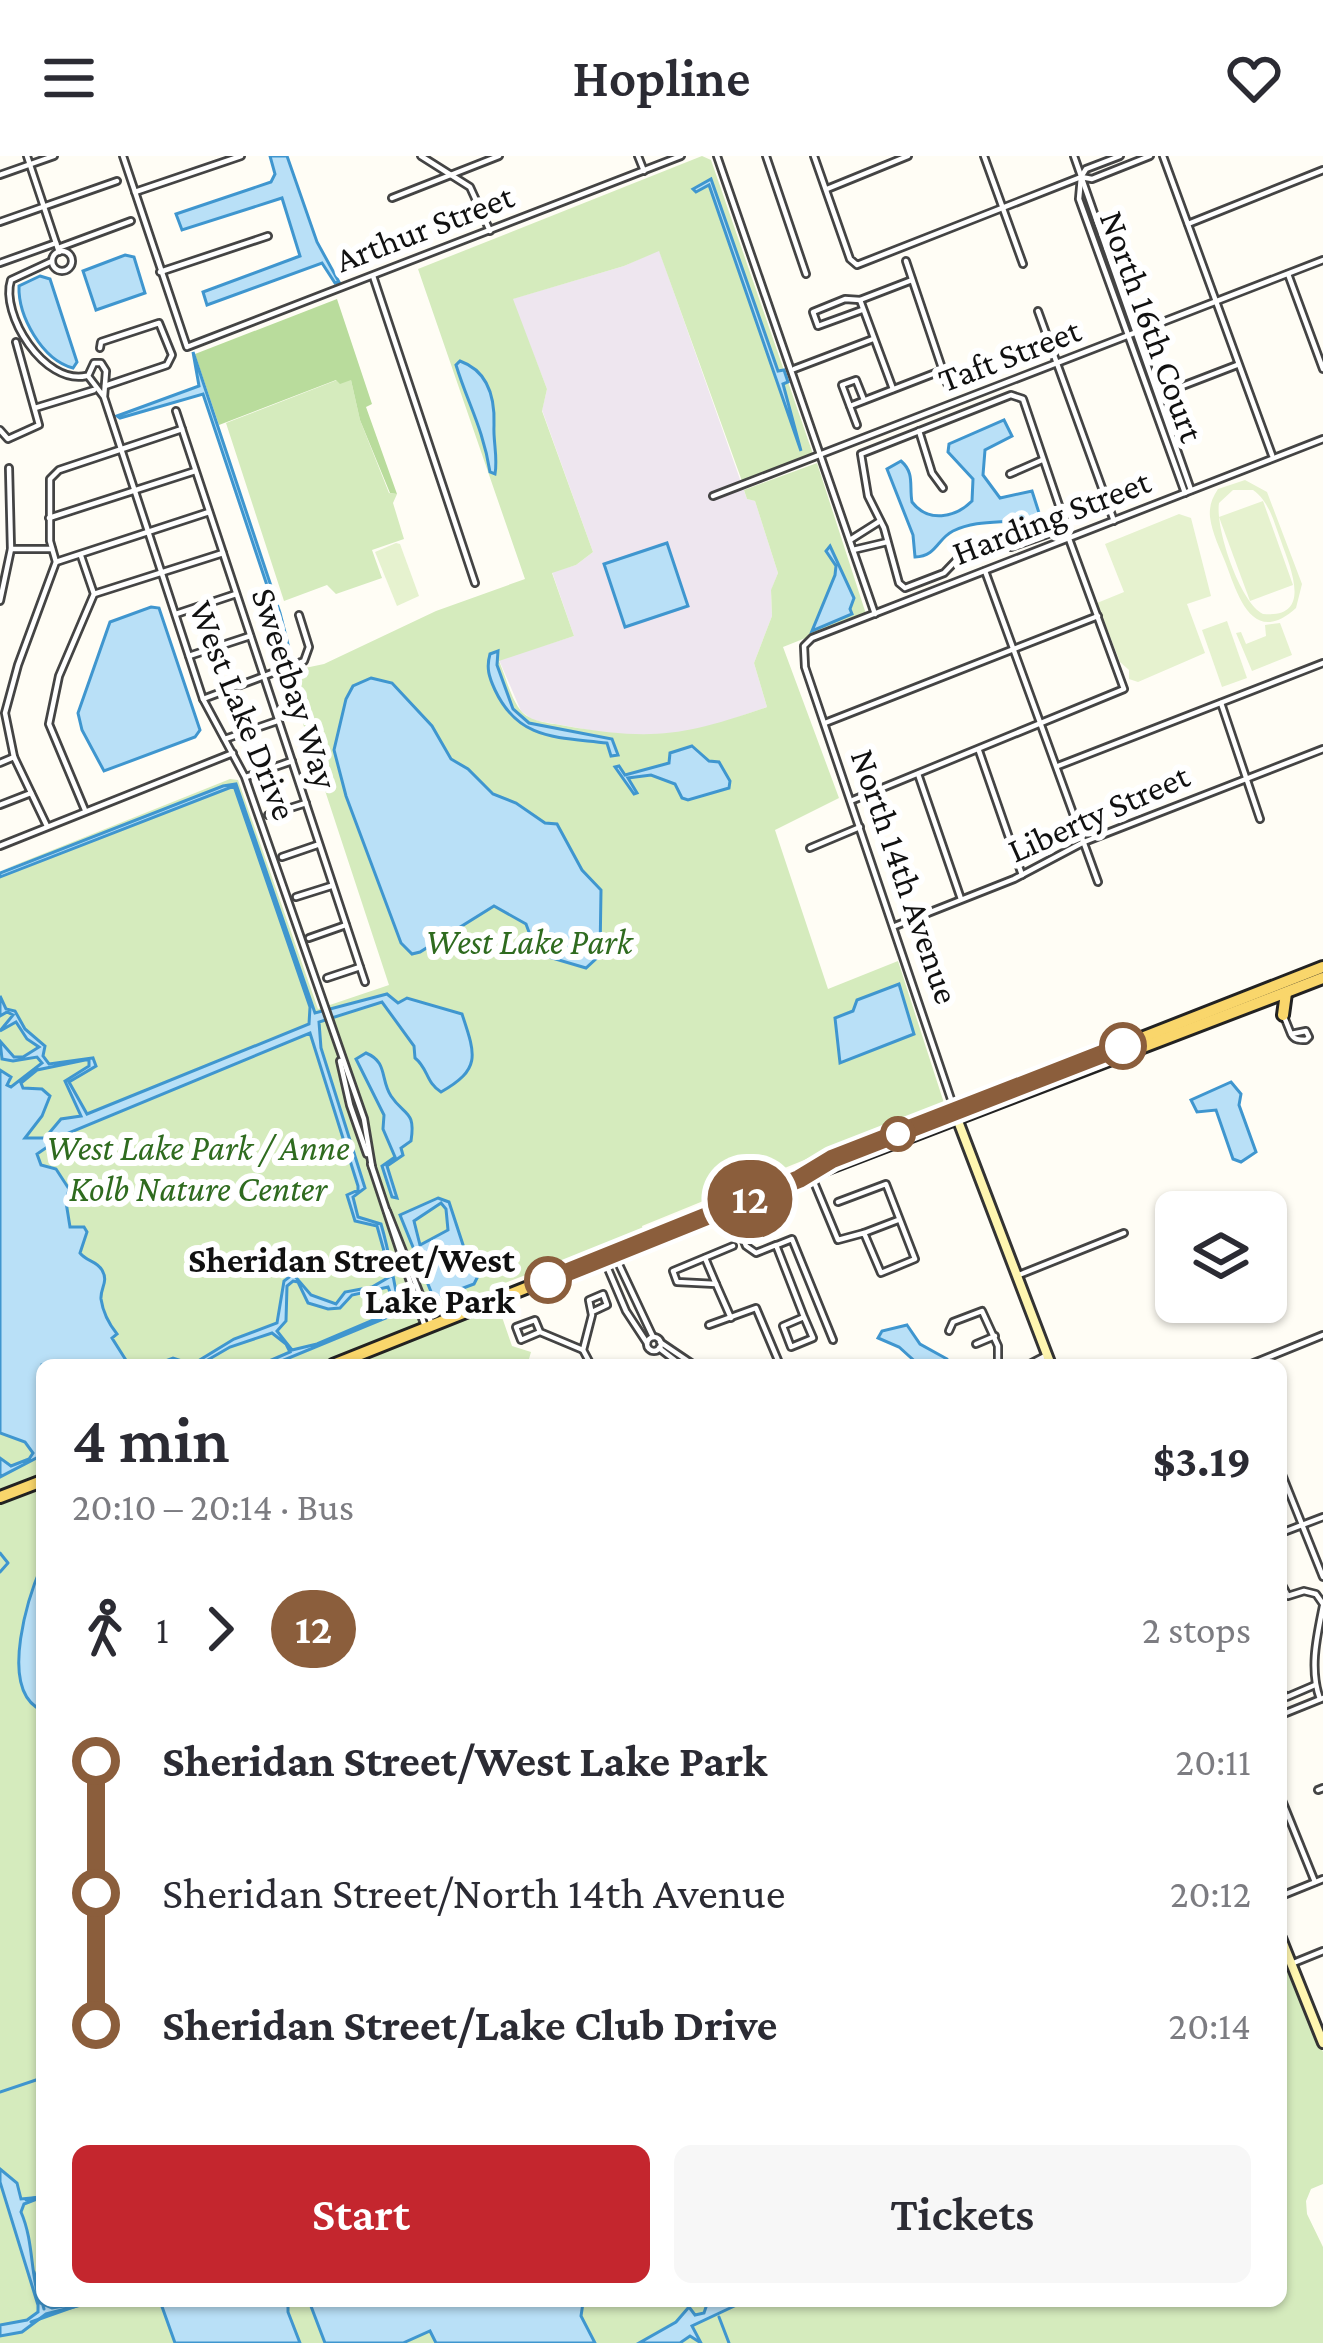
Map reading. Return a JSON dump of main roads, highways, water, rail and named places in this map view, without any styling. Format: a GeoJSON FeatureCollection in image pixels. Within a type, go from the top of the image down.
{"type":"FeatureCollection","features":[{"type":"Feature","properties":{"kind":"main road"},"geometry":{"type":"LineString","coordinates":[[348,1359],[1121,1052],[1184,1022],[1323,972]]}},
{"type":"Feature","properties":{"kind":"main road"},"geometry":{"type":"LineString","coordinates":[[1283,1015],[1280,995],[1285,986],[1323,972]]}},
{"type":"Feature","properties":{"kind":"main road"},"geometry":{"type":"LineString","coordinates":[[1197,1028],[1253,1003],[1259,993]]}},
{"type":"Feature","properties":{"kind":"main road"},"geometry":{"type":"LineString","coordinates":[[957,1116],[1280,995]]}},
{"type":"Feature","properties":{"kind":"main road"},"geometry":{"type":"LineString","coordinates":[[0,1497],[36,1483]]}},
{"type":"Feature","properties":{"kind":"water"},"geometry":{"type":"Polygon","coordinates":[[[270,156],[287,156],[317,242],[339,282],[335,283],[322,263],[207,305],[203,292],[300,256],[282,198],[182,230],[176,214],[271,182],[275,174],[270,156]]]}},
{"type":"Feature","properties":{"kind":"water"},"geometry":{"type":"Polygon","coordinates":[[[711,179],[778,371],[784,370],[788,382],[783,384],[801,451],[709,185],[696,192],[693,189],[711,179]]]}},
{"type":"Feature","properties":{"kind":"water"},"geometry":{"type":"Polygon","coordinates":[[[125,255],[134,257],[145,293],[96,310],[83,271],[125,255]]]}},
{"type":"Feature","properties":{"kind":"water"},"geometry":{"type":"Polygon","coordinates":[[[40,276],[50,279],[77,362],[73,368],[42,346],[23,310],[19,286],[40,276]]]}},
{"type":"Feature","properties":{"kind":"water"},"geometry":{"type":"Polygon","coordinates":[[[193,352],[292,660],[203,394],[117,416],[199,386],[193,352]]]}},
{"type":"Feature","properties":{"kind":"water"},"geometry":{"type":"Polygon","coordinates":[[[460,361],[477,371],[491,396],[495,474],[490,472],[456,365],[460,361]]]}},
{"type":"Feature","properties":{"kind":"water"},"geometry":{"type":"Polygon","coordinates":[[[1004,420],[1012,436],[985,450],[983,475],[1000,498],[1032,491],[1040,516],[964,527],[948,534],[928,554],[915,557],[913,535],[887,469],[901,461],[905,466],[912,502],[918,509],[942,516],[958,511],[972,501],[973,479],[948,452],[949,444],[1004,420]]]}},
{"type":"Feature","properties":{"kind":"water"},"geometry":{"type":"Polygon","coordinates":[[[667,543],[688,606],[625,627],[604,564],[667,543]]]}},
{"type":"Feature","properties":{"kind":"water"},"geometry":{"type":"Polygon","coordinates":[[[830,546],[854,598],[852,614],[812,631],[835,575],[836,566],[826,551],[830,546]]]}},
{"type":"Feature","properties":{"kind":"water"},"geometry":{"type":"Polygon","coordinates":[[[159,608],[200,730],[195,737],[104,771],[78,713],[110,622],[159,608]]]}},
{"type":"Feature","properties":{"kind":"water"},"geometry":{"type":"Polygon","coordinates":[[[498,651],[497,665],[513,709],[529,723],[612,739],[618,755],[611,756],[607,743],[556,737],[516,719],[490,677],[490,654],[498,651]]]}},
{"type":"Feature","properties":{"kind":"water"},"geometry":{"type":"Polygon","coordinates":[[[371,678],[392,683],[432,726],[451,759],[493,794],[545,823],[557,824],[582,870],[601,890],[600,955],[586,968],[545,956],[533,943],[526,924],[494,906],[420,952],[412,954],[401,943],[346,796],[334,750],[346,699],[353,686],[371,678]]]}},
{"type":"Feature","properties":{"kind":"water"},"geometry":{"type":"Polygon","coordinates":[[[692,746],[709,761],[719,762],[729,788],[688,800],[675,784],[651,775],[628,778],[634,794],[615,767],[625,775],[669,763],[670,753],[692,746]]]}},
{"type":"Feature","properties":{"kind":"water"},"geometry":{"type":"Polygon","coordinates":[[[236,784],[315,1013],[387,994],[398,1003],[407,998],[462,1014],[472,1060],[463,1076],[441,1092],[382,1002],[319,1022],[321,1048],[365,1188],[353,1197],[358,1217],[381,1224],[400,1312],[286,1359],[274,1359],[290,1352],[272,1333],[201,1359],[234,1339],[277,1323],[284,1281],[293,1274],[311,1295],[336,1304],[345,1292],[372,1287],[391,1276],[377,1226],[355,1221],[347,1195],[358,1186],[310,1033],[66,1134],[37,1154],[41,1165],[56,1169],[69,1189],[70,1227],[84,1227],[87,1232],[80,1253],[104,1274],[103,1309],[125,1359],[36,1359],[36,1458],[0,1477],[0,1458],[11,1466],[33,1453],[25,1442],[0,1433],[0,1070],[11,1077],[7,1085],[11,1087],[42,1063],[37,1057],[2,1059],[0,1041],[14,1057],[39,1047],[16,1022],[0,1031],[13,1015],[0,1016],[0,996],[6,1009],[15,1011],[25,1029],[45,1046],[43,1056],[49,1064],[93,1058],[96,1066],[69,1082],[87,1114],[309,1024],[310,1007],[234,786],[0,877],[0,873],[236,784]],[[89,1060],[37,1070],[21,1083],[23,1088],[42,1089],[50,1096],[25,1138],[45,1138],[61,1119],[81,1116],[65,1081],[89,1066],[89,1060]],[[298,1282],[287,1286],[286,1321],[277,1331],[292,1350],[397,1310],[388,1287],[352,1295],[340,1308],[328,1309],[308,1303],[298,1282]]]}},
{"type":"Feature","properties":{"kind":"water"},"geometry":{"type":"Polygon","coordinates":[[[899,984],[914,1034],[840,1063],[835,1018],[853,1011],[857,1000],[899,984]]]}},
{"type":"Feature","properties":{"kind":"water"},"geometry":{"type":"Polygon","coordinates":[[[366,1053],[378,1061],[391,1096],[412,1124],[411,1141],[401,1148],[403,1155],[387,1166],[397,1198],[392,1197],[382,1166],[395,1157],[383,1129],[384,1115],[356,1059],[366,1053]]]}},
{"type":"Feature","properties":{"kind":"water"},"geometry":{"type":"Polygon","coordinates":[[[1231,1082],[1241,1094],[1239,1105],[1256,1152],[1241,1162],[1233,1159],[1216,1110],[1197,1112],[1191,1100],[1231,1082]]]}},
{"type":"Feature","properties":{"kind":"water"},"geometry":{"type":"Polygon","coordinates":[[[438,1198],[449,1202],[467,1257],[477,1265],[474,1284],[434,1299],[400,1215],[438,1198]],[[441,1203],[414,1221],[420,1245],[448,1230],[441,1203]]]}},
{"type":"Feature","properties":{"kind":"water"},"geometry":{"type":"Polygon","coordinates":[[[907,1325],[920,1344],[947,1359],[912,1359],[878,1338],[882,1331],[907,1325]]]}},
{"type":"Feature","properties":{"kind":"water"},"geometry":{"type":"Polygon","coordinates":[[[36,1581],[36,1707],[20,1679],[21,1639],[36,1581]]]}},
{"type":"Feature","properties":{"kind":"water"},"geometry":{"type":"Polygon","coordinates":[[[0,2169],[17,2183],[21,2199],[36,2198],[24,2204],[21,2212],[36,2299],[0,2169]]]}},
{"type":"Feature","properties":{"kind":"water"},"geometry":{"type":"Polygon","coordinates":[[[38,2307],[73,2307],[46,2314],[22,2332],[0,2336],[0,2325],[27,2320],[38,2307]]]}},
{"type":"Feature","properties":{"kind":"water"},"geometry":{"type":"Polygon","coordinates":[[[162,2307],[288,2307],[300,2343],[175,2343],[162,2307]]]}},
{"type":"Feature","properties":{"kind":"water"},"geometry":{"type":"Polygon","coordinates":[[[311,2307],[582,2307],[581,2316],[595,2343],[436,2343],[430,2331],[403,2343],[325,2343],[311,2307]]]}},
{"type":"Feature","properties":{"kind":"water"},"geometry":{"type":"Polygon","coordinates":[[[689,2307],[695,2315],[704,2313],[706,2307],[732,2307],[692,2326],[701,2343],[690,2336],[680,2343],[639,2343],[676,2322],[689,2307]]]}},
{"type":"Feature","properties":{"kind":"waterway"},"geometry":{"type":"LineString","coordinates":[[0,1553],[8,1563],[0,1572]]}},
{"type":"Feature","properties":{"kind":"waterway"},"geometry":{"type":"LineString","coordinates":[[0,2092],[36,2080]]}},
{"type":"Feature","properties":{"kind":"waterway"},"geometry":{"type":"LineString","coordinates":[[26,2200],[36,2198]]}},
{"type":"Feature","properties":{"kind":"waterway"},"geometry":{"type":"LineString","coordinates":[[34,2272],[36,2279]]}},
{"type":"Feature","properties":{"kind":"waterway"},"geometry":{"type":"LineString","coordinates":[[31,2322],[73,2307]]}},
{"type":"Feature","properties":{"kind":"waterway"},"geometry":{"type":"LineString","coordinates":[[719,2317],[729,2343]]}},
{"type":"Feature","properties":{"kind":"place","name":"Sheridan Street/West Lake Park"},"geometry":{"type":"Point","coordinates":[548,1280]}},
{"type":"Feature","properties":{"kind":"park label","name":"West Lake Park"},"geometry":{"type":"Point","coordinates":[529,941]}},
{"type":"Feature","properties":{"kind":"park label","name":"West Lake Park / Anne Kolb Nature Center"},"geometry":{"type":"Point","coordinates":[198,1168]}}]}
